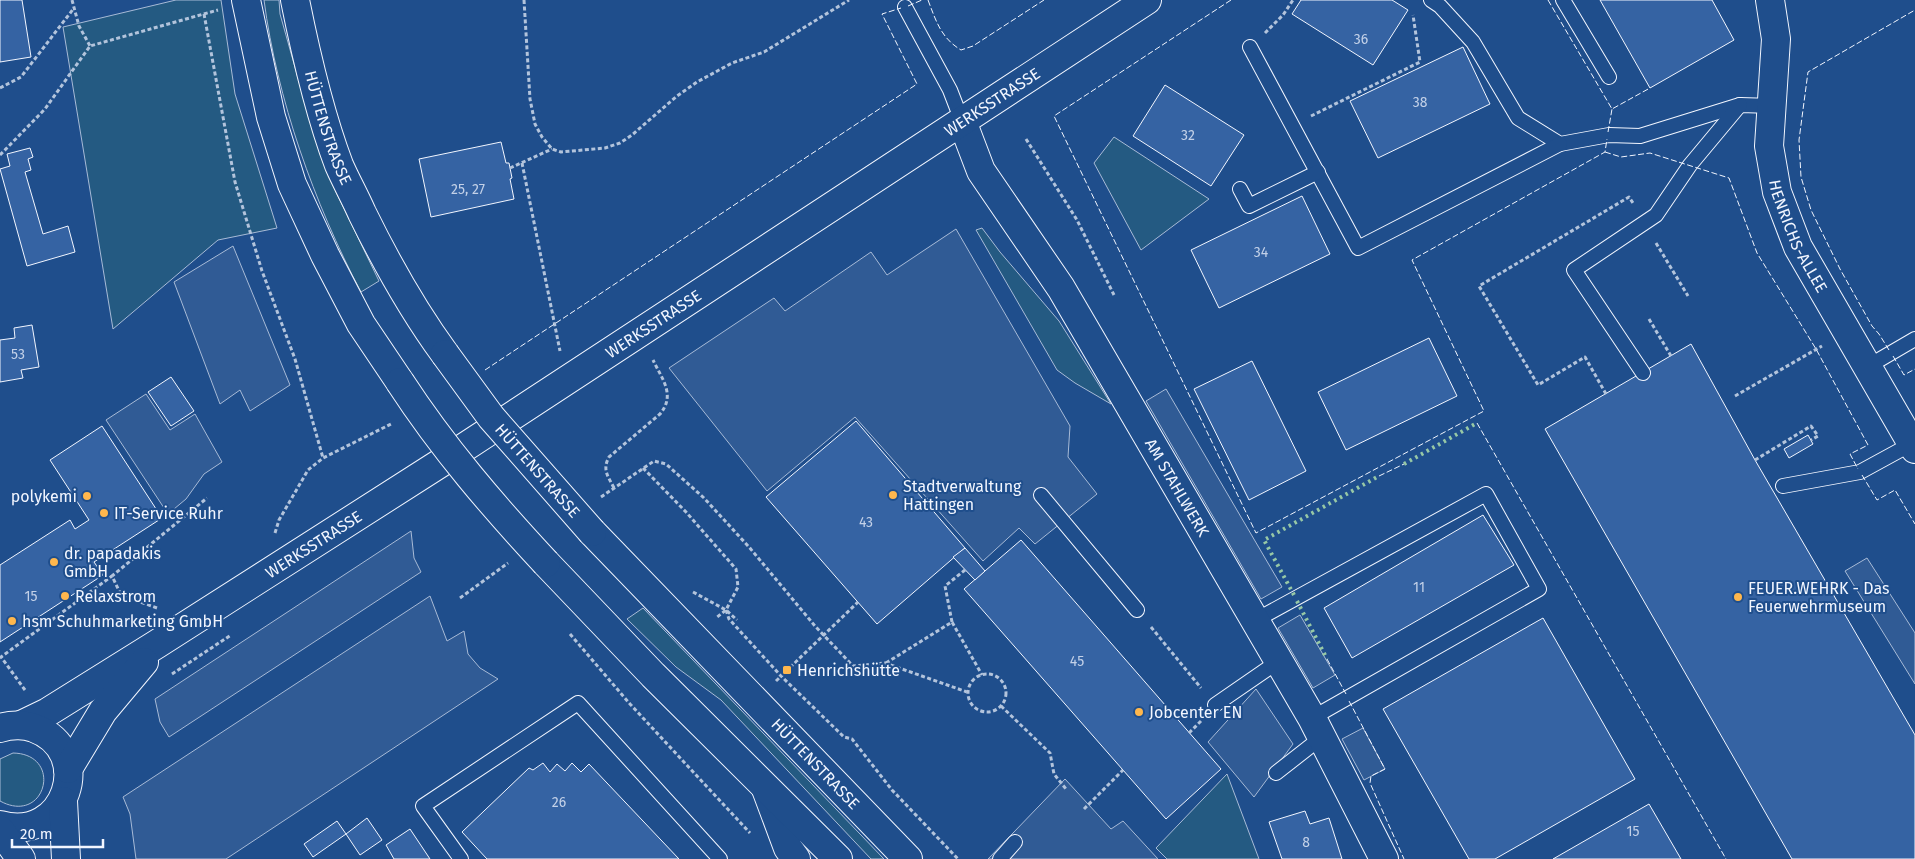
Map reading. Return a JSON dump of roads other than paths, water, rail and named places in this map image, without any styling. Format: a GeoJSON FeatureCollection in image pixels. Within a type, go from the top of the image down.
{"type":"FeatureCollection","features":[{"type":"Feature","properties":{"kind":"street","name":"HÜTTENSTRASSE"},"geometry":{"type":"LineString","coordinates":[[295,0],[302,37],[319,102],[340,166],[372,233],[407,299],[445,354],[491,418],[592,532],[908,859]]}},
{"type":"Feature","properties":{"kind":"street","name":"WERKSSTRASSE"},"geometry":{"type":"LineString","coordinates":[[21,723],[157,644],[442,462],[1147,0]]}},
{"type":"Feature","properties":{"kind":"street","name":"HENRICHS-ALLEE"},"geometry":{"type":"LineString","coordinates":[[1770,0],[1776,39],[1769,146],[1776,192],[1798,246],[1914,445]]}},
{"type":"Feature","properties":{"kind":"street"},"geometry":{"type":"LineString","coordinates":[[234,5],[292,184],[325,255],[361,324],[450,453],[500,513],[653,675],[766,790],[838,859]]}},
{"type":"Feature","properties":{"kind":"street","name":"AM STAHLWERK"},"geometry":{"type":"LineString","coordinates":[[962,121],[982,172],[1061,288],[1256,620],[1317,727],[1384,859]]}},
{"type":"Feature","properties":{"kind":"street","name":"WERKSSTRASSE"},"geometry":{"type":"LineString","coordinates":[[0,825],[10,828],[26,827],[41,822],[53,814],[62,801],[69,782],[68,769],[103,711],[157,644]]}},
{"type":"Feature","properties":{"kind":"street"},"geometry":{"type":"LineString","coordinates":[[21,723],[40,730],[55,742],[64,755],[68,769]]}},
{"type":"Feature","properties":{"kind":"street"},"geometry":{"type":"LineString","coordinates":[[766,790],[788,848],[796,859]]}},
{"type":"Feature","properties":{"kind":"street","name":"WERKSSTRASSE"},"geometry":{"type":"LineString","coordinates":[[62,801],[66,859]]}},
{"type":"Feature","properties":{"kind":"street"},"geometry":{"type":"LineString","coordinates":[[0,830],[21,859]]}},
{"type":"Feature","properties":{"kind":"lane"},"geometry":{"type":"LineString","coordinates":[[1431,0],[1440,6],[1473,42],[1518,118],[1560,144]]}},
{"type":"Feature","properties":{"kind":"lane"},"geometry":{"type":"LineString","coordinates":[[1563,0],[1609,78]]}},
{"type":"Feature","properties":{"kind":"lane"},"geometry":{"type":"LineString","coordinates":[[905,7],[950,90],[962,121]]}},
{"type":"Feature","properties":{"kind":"lane"},"geometry":{"type":"LineString","coordinates":[[1250,47],[1358,248],[1560,144],[1609,135],[1640,136],[1740,105],[1773,106]]}},
{"type":"Feature","properties":{"kind":"lane"},"geometry":{"type":"LineString","coordinates":[[1643,373],[1574,270],[1656,215],[1690,165],[1740,105]]}},
{"type":"Feature","properties":{"kind":"lane"},"geometry":{"type":"LineString","coordinates":[[1240,189],[1250,206],[1318,172]]}},
{"type":"Feature","properties":{"kind":"lane"},"geometry":{"type":"LineString","coordinates":[[1867,367],[1915,339]]}},
{"type":"Feature","properties":{"kind":"lane"},"geometry":{"type":"LineString","coordinates":[[1783,486],[1860,472],[1914,445]]}},
{"type":"Feature","properties":{"kind":"lane"},"geometry":{"type":"LineString","coordinates":[[1256,620],[1486,494],[1539,589],[1317,727],[1276,773]]}},
{"type":"Feature","properties":{"kind":"lane"},"geometry":{"type":"LineString","coordinates":[[1041,495],[1137,610]]}},
{"type":"Feature","properties":{"kind":"lane"},"geometry":{"type":"LineString","coordinates":[[1216,705],[1279,661]]}},
{"type":"Feature","properties":{"kind":"lane"},"geometry":{"type":"LineString","coordinates":[[461,859],[424,806],[578,703],[720,859]]}},
{"type":"Feature","properties":{"kind":"lane"},"geometry":{"type":"LineString","coordinates":[[1000,859],[1015,842]]}},
{"type":"Feature","properties":{"kind":"place","name":"Stadtverwaltung Hattingen"},"geometry":{"type":"Point","coordinates":[893,495]}},
{"type":"Feature","properties":{"kind":"place","name":"polykemi"},"geometry":{"type":"Point","coordinates":[87,496]}},
{"type":"Feature","properties":{"kind":"place","name":"IT-Service Ruhr"},"geometry":{"type":"Point","coordinates":[104,513]}},
{"type":"Feature","properties":{"kind":"place","name":"dr. papadakis GmbH"},"geometry":{"type":"Point","coordinates":[54,562]}},
{"type":"Feature","properties":{"kind":"place","name":"Relaxstrom"},"geometry":{"type":"Point","coordinates":[65,596]}},
{"type":"Feature","properties":{"kind":"place","name":"FEUER.WEHRK - Das Feuerwehrmuseum"},"geometry":{"type":"Point","coordinates":[1738,597]}},
{"type":"Feature","properties":{"kind":"place","name":"hsm Schuhmarketing GmbH"},"geometry":{"type":"Point","coordinates":[12,621]}},
{"type":"Feature","properties":{"kind":"place","name":"Henrichshütte"},"geometry":{"type":"Point","coordinates":[787,670]}},
{"type":"Feature","properties":{"kind":"place","name":"Jobcenter EN"},"geometry":{"type":"Point","coordinates":[1139,712]}}]}
